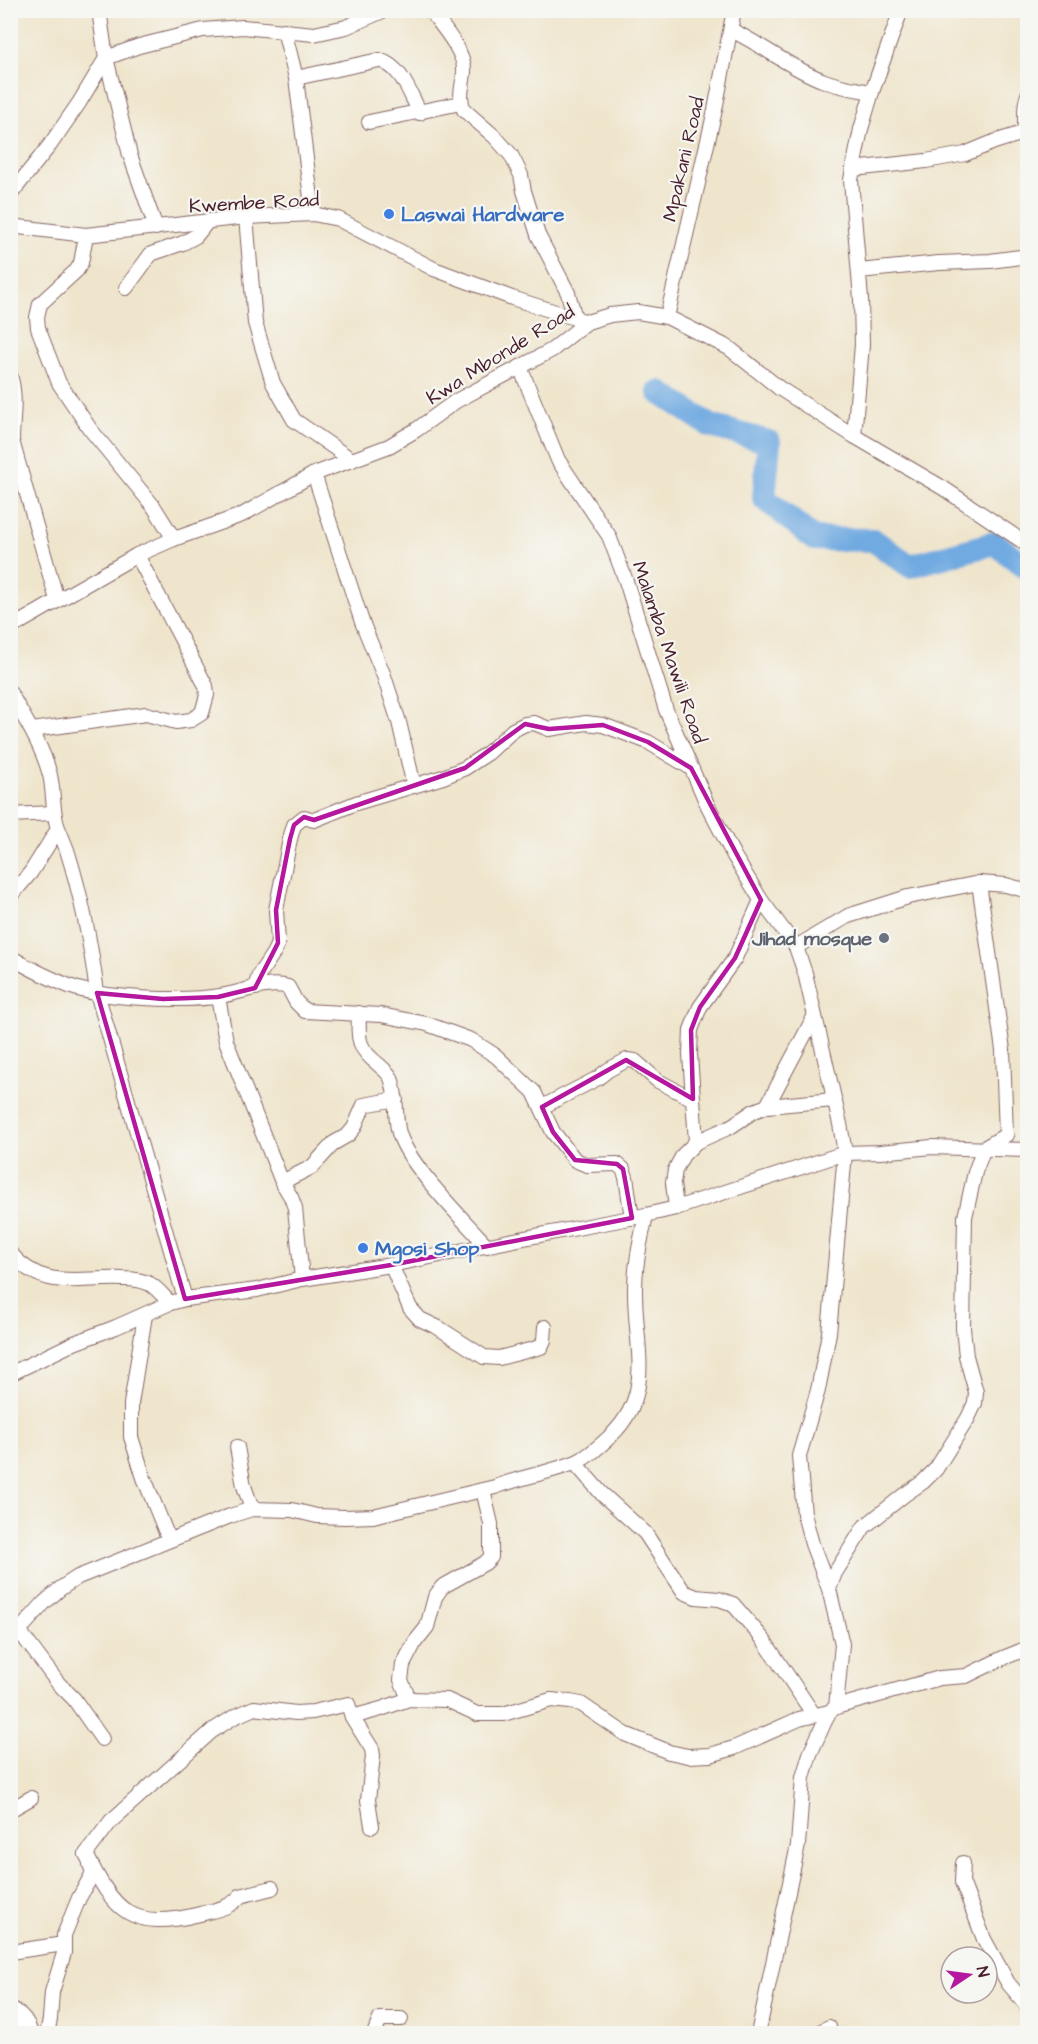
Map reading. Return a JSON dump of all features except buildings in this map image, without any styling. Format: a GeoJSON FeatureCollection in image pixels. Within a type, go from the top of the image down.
{"type":"FeatureCollection","features":[{"type":"Feature","properties":{"kind":"street"},"geometry":{"type":"LineString","coordinates":[[99,10],[106,58],[130,155],[156,228]]}},
{"type":"Feature","properties":{"kind":"street"},"geometry":{"type":"LineString","coordinates":[[10,195],[50,145],[106,58],[138,46],[203,30],[243,27],[314,34],[346,27],[386,10]]}},
{"type":"Feature","properties":{"kind":"street"},"geometry":{"type":"LineString","coordinates":[[430,10],[444,28],[463,62],[460,103],[468,115],[495,137],[511,155],[521,175],[538,235],[581,320]]}},
{"type":"Feature","properties":{"kind":"street","name":"Mpakani Road"},"geometry":{"type":"LineString","coordinates":[[667,317],[734,10]]}},
{"type":"Feature","properties":{"kind":"street"},"geometry":{"type":"LineString","coordinates":[[854,436],[862,345],[853,170],[861,129],[872,92],[901,10]]}},
{"type":"Feature","properties":{"kind":"street"},"geometry":{"type":"LineString","coordinates":[[284,30],[296,78],[313,214]]}},
{"type":"Feature","properties":{"kind":"street"},"geometry":{"type":"LineString","coordinates":[[731,30],[822,80],[847,88],[872,92]]}},
{"type":"Feature","properties":{"kind":"street"},"geometry":{"type":"LineString","coordinates":[[296,78],[379,60],[390,64],[399,72],[420,113]]}},
{"type":"Feature","properties":{"kind":"street"},"geometry":{"type":"LineString","coordinates":[[853,170],[965,154],[994,142],[1025,139],[1027,125],[1024,103],[1028,95]]}},
{"type":"Feature","properties":{"kind":"street"},"geometry":{"type":"LineString","coordinates":[[369,122],[460,103]]}},
{"type":"Feature","properties":{"kind":"street","name":"Kwembe Road"},"geometry":{"type":"LineString","coordinates":[[10,226],[86,235],[246,217],[313,214],[338,219],[443,272],[581,320]]}},
{"type":"Feature","properties":{"kind":"street"},"geometry":{"type":"LineString","coordinates":[[246,217],[255,323],[273,383],[294,420],[352,460]]}},
{"type":"Feature","properties":{"kind":"street"},"geometry":{"type":"LineString","coordinates":[[126,288],[151,254],[196,236],[208,221]]}},
{"type":"Feature","properties":{"kind":"street"},"geometry":{"type":"LineString","coordinates":[[86,235],[81,263],[77,270],[40,304],[37,317],[38,328],[59,382],[90,429],[154,507],[174,539]]}},
{"type":"Feature","properties":{"kind":"street"},"geometry":{"type":"LineString","coordinates":[[859,272],[1028,256]]}},
{"type":"Feature","properties":{"kind":"street","name":"Kwa Mbonde Road"},"geometry":{"type":"LineString","coordinates":[[10,628],[137,555],[242,515],[314,474],[389,446],[456,401],[552,350],[581,320],[638,312],[667,317],[729,348],[779,388],[854,436],[943,488],[1028,545]]}},
{"type":"Feature","properties":{"kind":"street","name":"Malamba Mawili Road"},"geometry":{"type":"LineString","coordinates":[[520,367],[558,460],[609,536],[630,592],[666,710],[691,768],[734,856],[761,900],[796,947],[805,973],[845,1153],[829,1333],[818,1390],[799,1456],[804,1514],[812,1544],[829,1589],[842,1644],[832,1709],[810,1754],[803,1777],[798,1845],[758,2034]]}},
{"type":"Feature","properties":{"kind":"street"},"geometry":{"type":"LineString","coordinates":[[10,375],[15,389],[16,405],[12,422],[12,441],[57,600]]}},
{"type":"Feature","properties":{"kind":"street"},"geometry":{"type":"LineString","coordinates":[[314,474],[362,622],[384,676],[399,722],[414,786]]}},
{"type":"Feature","properties":{"kind":"street"},"geometry":{"type":"LineString","coordinates":[[32,730],[146,714],[176,722],[191,720],[202,713],[207,694],[206,686],[137,555]]}},
{"type":"Feature","properties":{"kind":"street"},"geometry":{"type":"LineString","coordinates":[[10,693],[32,730],[49,771],[53,788],[54,813],[66,849],[92,950],[97,993],[185,1299]]}},
{"type":"Feature","properties":{"kind":"street"},"geometry":{"type":"LineString","coordinates":[[255,988],[259,975],[278,943],[276,910],[290,839],[294,825],[304,817],[314,820],[356,803],[465,768],[488,753],[513,730],[525,724],[534,723],[549,729],[585,723],[603,725],[648,742],[691,768]]}},
{"type":"Feature","properties":{"kind":"street"},"geometry":{"type":"LineString","coordinates":[[10,816],[54,813]]}},
{"type":"Feature","properties":{"kind":"street"},"geometry":{"type":"LineString","coordinates":[[10,897],[31,872],[58,829]]}},
{"type":"Feature","properties":{"kind":"street"},"geometry":{"type":"LineString","coordinates":[[829,1589],[839,1565],[864,1527],[923,1482],[936,1469],[975,1404],[976,1392],[966,1356],[963,1328],[965,1217],[975,1172],[984,1148],[1006,1135],[1003,1050],[979,883]]}},
{"type":"Feature","properties":{"kind":"street"},"geometry":{"type":"LineString","coordinates":[[796,947],[848,916],[908,897],[979,883],[1006,885],[1028,891]]}},
{"type":"Feature","properties":{"kind":"street"},"geometry":{"type":"LineString","coordinates":[[696,1142],[690,1054],[691,1030],[700,1007],[743,944],[747,927],[761,900]]}},
{"type":"Feature","properties":{"kind":"street"},"geometry":{"type":"LineString","coordinates":[[10,957],[69,986],[97,993],[163,999],[218,997],[255,988],[281,985],[288,987],[296,1002],[305,1011],[381,1015],[427,1024],[471,1040],[496,1056],[534,1092],[553,1132],[575,1160],[587,1165],[617,1164],[623,1169],[632,1218]]}},
{"type":"Feature","properties":{"kind":"street"},"geometry":{"type":"LineString","coordinates":[[218,997],[226,1041],[295,1209],[302,1279]]}},
{"type":"Feature","properties":{"kind":"street"},"geometry":{"type":"LineString","coordinates":[[359,1013],[360,1046],[367,1056],[391,1078],[396,1099],[399,1132],[406,1150],[443,1197],[487,1246]]}},
{"type":"Feature","properties":{"kind":"street"},"geometry":{"type":"LineString","coordinates":[[767,1106],[814,1017]]}},
{"type":"Feature","properties":{"kind":"street"},"geometry":{"type":"LineString","coordinates":[[542,1107],[627,1060],[635,1061],[658,1081],[693,1099]]}},
{"type":"Feature","properties":{"kind":"street"},"geometry":{"type":"LineString","coordinates":[[282,1182],[312,1167],[334,1143],[348,1135],[354,1128],[364,1105],[396,1099]]}},
{"type":"Feature","properties":{"kind":"street"},"geometry":{"type":"LineString","coordinates":[[676,1208],[673,1183],[675,1170],[683,1155],[696,1142],[767,1106],[834,1100]]}},
{"type":"Feature","properties":{"kind":"street"},"geometry":{"type":"LineString","coordinates":[[10,1374],[74,1343],[170,1303],[185,1299],[257,1290],[302,1279],[391,1265],[646,1215],[676,1208],[845,1153],[932,1147],[1028,1150]]}},
{"type":"Feature","properties":{"kind":"street"},"geometry":{"type":"LineString","coordinates":[[102,1739],[74,1698],[15,1636],[44,1603],[78,1577],[252,1509],[292,1510],[317,1516],[373,1516],[483,1490],[575,1463],[588,1455],[619,1429],[636,1400],[641,1358],[635,1289],[637,1261],[646,1215]]}},
{"type":"Feature","properties":{"kind":"street"},"geometry":{"type":"LineString","coordinates":[[10,1253],[21,1265],[33,1273],[48,1278],[134,1279],[149,1283],[170,1303]]}},
{"type":"Feature","properties":{"kind":"street"},"geometry":{"type":"LineString","coordinates":[[391,1265],[410,1308],[420,1319],[484,1357],[499,1358],[541,1347],[545,1327]]}},
{"type":"Feature","properties":{"kind":"street"},"geometry":{"type":"LineString","coordinates":[[145,1315],[131,1404],[131,1437],[144,1479],[169,1540]]}},
{"type":"Feature","properties":{"kind":"street"},"geometry":{"type":"LineString","coordinates":[[237,1447],[244,1486],[252,1509]]}},
{"type":"Feature","properties":{"kind":"street"},"geometry":{"type":"LineString","coordinates":[[575,1463],[602,1494],[645,1533],[684,1592],[696,1597],[719,1599],[733,1604],[763,1639],[814,1715]]}},
{"type":"Feature","properties":{"kind":"street"},"geometry":{"type":"LineString","coordinates":[[409,1699],[401,1680],[403,1665],[415,1642],[427,1627],[435,1597],[442,1587],[485,1563],[491,1557],[491,1524],[483,1490]]}},
{"type":"Feature","properties":{"kind":"street"},"geometry":{"type":"LineString","coordinates":[[352,1717],[381,1710],[409,1699],[447,1700],[477,1714],[503,1714],[551,1700],[570,1702],[581,1704],[625,1734],[669,1752],[688,1756],[710,1755],[734,1748],[799,1719],[940,1678],[966,1676],[1028,1648]]}},
{"type":"Feature","properties":{"kind":"street"},"geometry":{"type":"LineString","coordinates":[[86,1854],[111,1821],[212,1731],[254,1708],[296,1713],[313,1712],[348,1704],[352,1717],[372,1749],[368,1800],[372,1826]]}},
{"type":"Feature","properties":{"kind":"street"},"geometry":{"type":"LineString","coordinates":[[10,1810],[31,1798]]}},
{"type":"Feature","properties":{"kind":"street"},"geometry":{"type":"LineString","coordinates":[[86,1854],[110,1898],[126,1911],[149,1921],[170,1921],[201,1914],[234,1905],[240,1896],[272,1888]]}},
{"type":"Feature","properties":{"kind":"street"},"geometry":{"type":"LineString","coordinates":[[47,2034],[52,1992],[64,1953],[64,1935],[93,1873],[86,1854]]}},
{"type":"Feature","properties":{"kind":"street"},"geometry":{"type":"LineString","coordinates":[[963,1863],[962,1882],[984,1939],[1008,1983],[1028,2007]]}},
{"type":"Feature","properties":{"kind":"street"},"geometry":{"type":"LineString","coordinates":[[10,1952],[64,1944]]}},
{"type":"Feature","properties":{"kind":"street"},"geometry":{"type":"LineString","coordinates":[[10,2009],[21,2013],[29,2029],[10,2029]]}},
{"type":"Feature","properties":{"kind":"street"},"geometry":{"type":"LineString","coordinates":[[374,2034],[380,2019],[401,2019]]}},
{"type":"Feature","properties":{"kind":"highlighted area"},"geometry":{"type":"Polygon","coordinates":[[[525,724],[549,729],[603,725],[648,742],[691,768],[761,900],[735,958],[700,1007],[691,1030],[693,1099],[626,1060],[542,1107],[553,1132],[575,1160],[617,1164],[623,1169],[632,1218],[391,1265],[185,1299],[97,993],[163,999],[218,997],[255,988],[278,943],[276,910],[290,839],[294,825],[304,817],[314,820],[465,768],[525,724]]]}},
{"type":"Feature","properties":{"kind":"waterway"},"geometry":{"type":"LineString","coordinates":[[659,392],[711,426],[769,442],[764,498],[814,539],[873,540],[910,566],[995,543],[1028,569]]}},
{"type":"Feature","properties":{"kind":"place","name":"Laswai Hardware"},"geometry":{"type":"Point","coordinates":[389,214]}},
{"type":"Feature","properties":{"kind":"place","name":"Jihad mosque"},"geometry":{"type":"Point","coordinates":[884,938]}},
{"type":"Feature","properties":{"kind":"place","name":"Mgosi Shop"},"geometry":{"type":"Point","coordinates":[363,1248]}}]}
